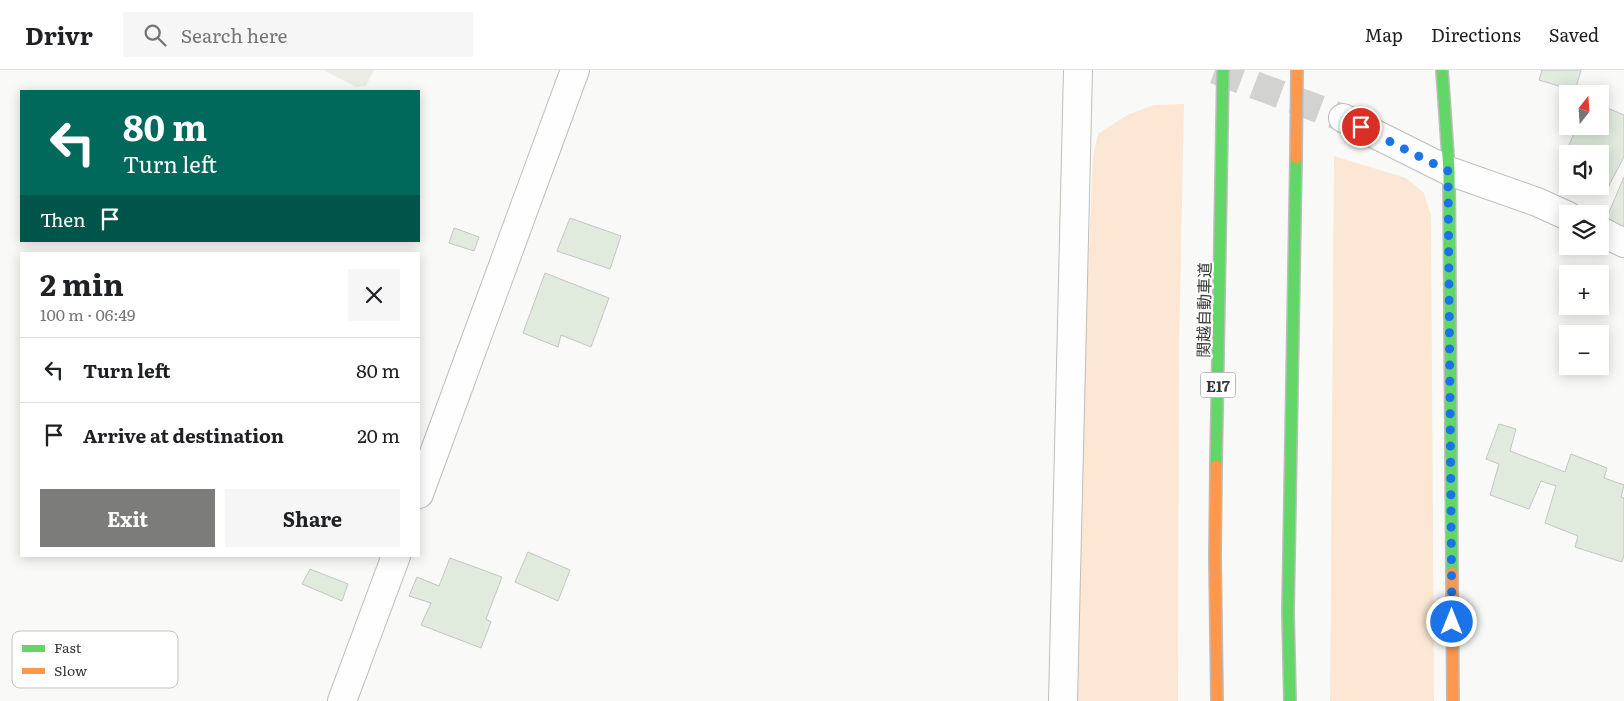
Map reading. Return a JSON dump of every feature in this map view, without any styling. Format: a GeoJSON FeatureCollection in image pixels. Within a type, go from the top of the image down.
{"type":"FeatureCollection","features":[{"type":"Feature","properties":{"kind":"main road","name":"関越自動車道"},"geometry":{"type":"LineString","coordinates":[[1217,701],[1215,557],[1223,70]]}},
{"type":"Feature","properties":{"kind":"main road"},"geometry":{"type":"LineString","coordinates":[[1290,701],[1288,612],[1297,70]]}},
{"type":"Feature","properties":{"kind":"main road"},"geometry":{"type":"LineString","coordinates":[[1442,70],[1448,171],[1453,701]]}},
{"type":"Feature","properties":{"kind":"street"},"geometry":{"type":"LineString","coordinates":[[420,491],[574,70]]}},
{"type":"Feature","properties":{"kind":"street"},"geometry":{"type":"LineString","coordinates":[[1064,701],[1078,70]]}},
{"type":"Feature","properties":{"kind":"street"},"geometry":{"type":"LineString","coordinates":[[1343,118],[1448,171],[1537,202],[1559,212]]}},
{"type":"Feature","properties":{"kind":"street"},"geometry":{"type":"LineString","coordinates":[[1609,235],[1624,242]]}},
{"type":"Feature","properties":{"kind":"street"},"geometry":{"type":"LineString","coordinates":[[342,701],[396,557]]}},
{"type":"Feature","properties":{"kind":"shaded area"},"geometry":{"type":"Polygon","coordinates":[[[323,70],[374,70],[366,86],[356,87],[323,70]]]}},
{"type":"Feature","properties":{"kind":"shaded area"},"geometry":{"type":"Polygon","coordinates":[[[1184,104],[1179,349],[1178,701],[1075,701],[1082,409],[1093,157],[1098,134],[1127,115],[1154,105],[1184,104]]]}},
{"type":"Feature","properties":{"kind":"shaded area"},"geometry":{"type":"Polygon","coordinates":[[[1334,156],[1406,178],[1424,193],[1431,216],[1434,701],[1330,701],[1334,156]]]}},
{"type":"Feature","properties":{"kind":"building"},"geometry":{"type":"Polygon","coordinates":[[[1542,70],[1581,70],[1577,85],[1559,86],[1539,80],[1542,70]]]}},
{"type":"Feature","properties":{"kind":"building"},"geometry":{"type":"Polygon","coordinates":[[[1609,109],[1624,115],[1624,157],[1609,185],[1609,145],[1569,145],[1573,135],[1609,135],[1609,109]]]}},
{"type":"Feature","properties":{"kind":"building"},"geometry":{"type":"Polygon","coordinates":[[[1624,177],[1624,227],[1609,220],[1609,212],[1624,177]]]}},
{"type":"Feature","properties":{"kind":"building"},"geometry":{"type":"Polygon","coordinates":[[[570,218],[621,236],[610,269],[557,251],[570,218]]]}},
{"type":"Feature","properties":{"kind":"building"},"geometry":{"type":"Polygon","coordinates":[[[454,228],[479,237],[474,251],[449,243],[454,228]]]}},
{"type":"Feature","properties":{"kind":"building"},"geometry":{"type":"Polygon","coordinates":[[[545,273],[609,298],[591,347],[561,335],[558,347],[523,333],[545,273]]]}},
{"type":"Feature","properties":{"kind":"building"},"geometry":{"type":"Polygon","coordinates":[[[1499,424],[1516,429],[1510,451],[1565,472],[1571,454],[1607,468],[1604,478],[1624,485],[1621,497],[1624,498],[1624,555],[1622,562],[1575,547],[1578,536],[1545,523],[1556,486],[1541,481],[1529,509],[1490,495],[1499,464],[1486,459],[1499,424]]]}},
{"type":"Feature","properties":{"kind":"building"},"geometry":{"type":"Polygon","coordinates":[[[528,552],[570,570],[558,601],[515,582],[528,552]]]}},
{"type":"Feature","properties":{"kind":"building"},"geometry":{"type":"Polygon","coordinates":[[[450,558],[502,577],[486,619],[491,622],[481,648],[421,625],[431,603],[409,596],[417,577],[439,586],[450,558]]]}},
{"type":"Feature","properties":{"kind":"building"},"geometry":{"type":"Polygon","coordinates":[[[310,569],[348,584],[342,601],[302,584],[310,569]]]}},
{"type":"Feature","properties":{"kind":"tunnel"},"geometry":{"type":"LineString","coordinates":[[1215,70],[1343,118]]}},
{"type":"Feature","properties":{"kind":"traffic: fast"},"geometry":{"type":"LineString","coordinates":[[1216,466],[1223,70]]}},
{"type":"Feature","properties":{"kind":"traffic: fast"},"geometry":{"type":"LineString","coordinates":[[1442,70],[1449,171],[1452,573]]}},
{"type":"Feature","properties":{"kind":"traffic: fast"},"geometry":{"type":"LineString","coordinates":[[1290,701],[1288,612],[1296,158]]}},
{"type":"Feature","properties":{"kind":"traffic: slow"},"geometry":{"type":"LineString","coordinates":[[1296,158],[1297,70]]}},
{"type":"Feature","properties":{"kind":"traffic: slow"},"geometry":{"type":"LineString","coordinates":[[1216,466],[1217,701]]}},
{"type":"Feature","properties":{"kind":"traffic: slow"},"geometry":{"type":"LineString","coordinates":[[1452,573],[1453,701]]}},
{"type":"Feature","properties":{"kind":"route"},"geometry":{"type":"LineString","coordinates":[[1361,127],[1448,171],[1452,622]]}}]}
